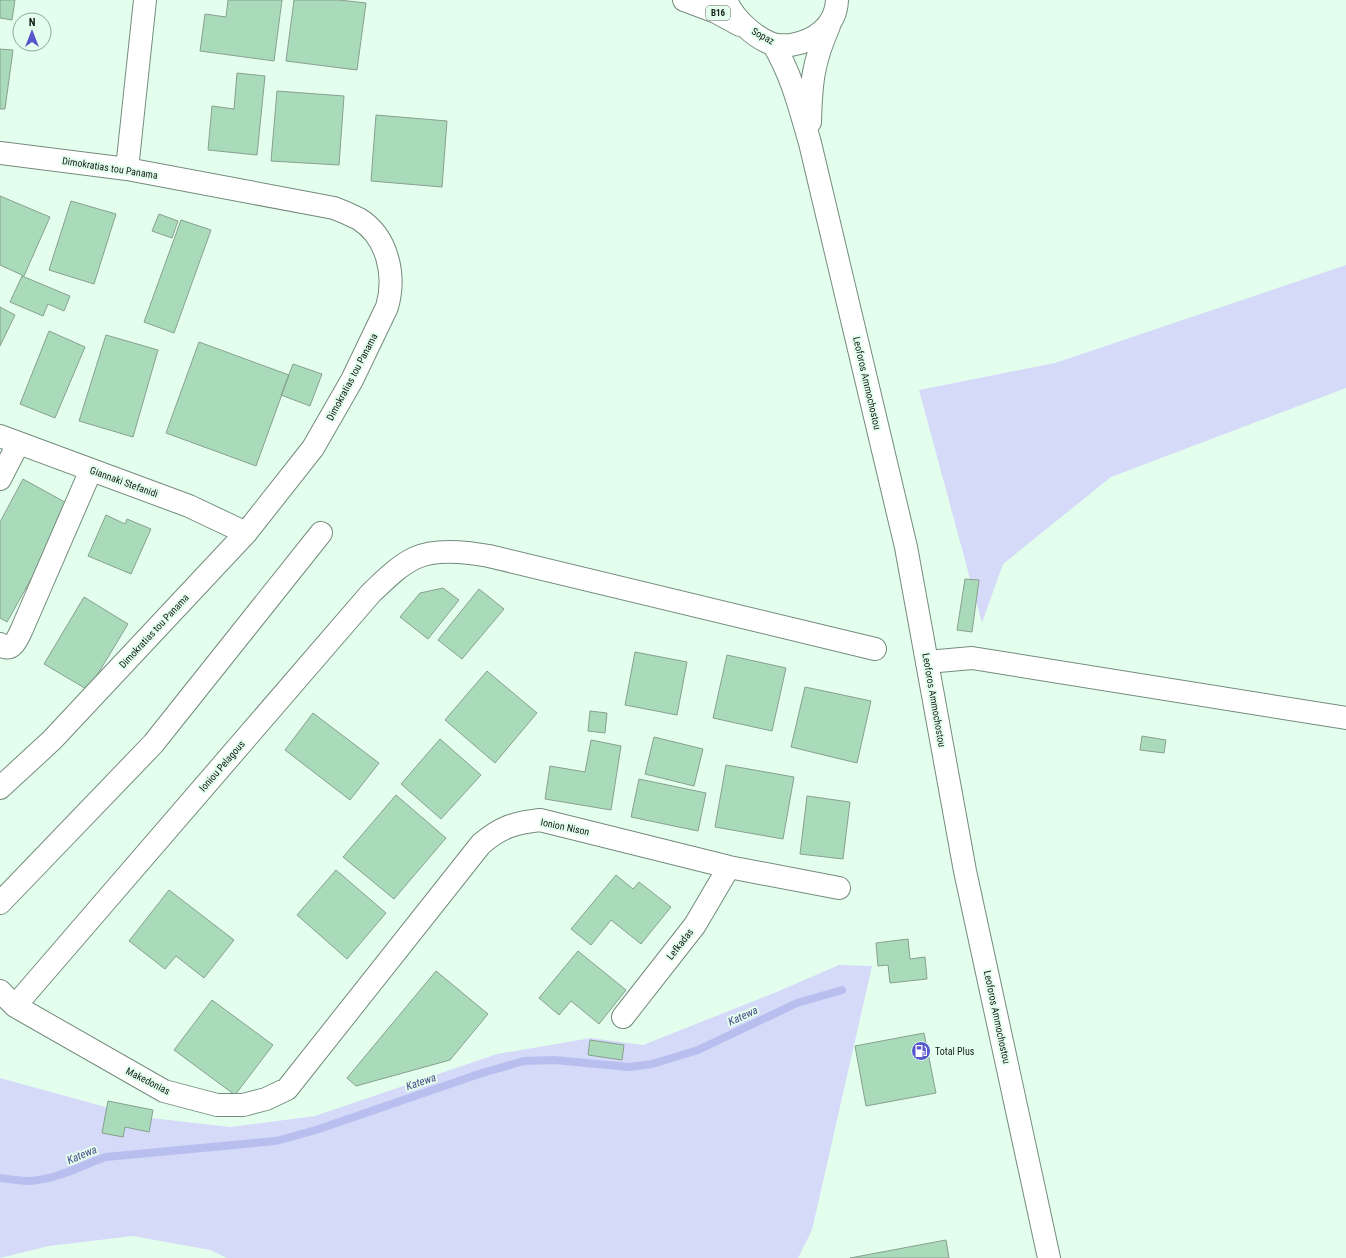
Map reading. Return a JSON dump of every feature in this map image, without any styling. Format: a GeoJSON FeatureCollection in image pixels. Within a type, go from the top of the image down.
{"type":"FeatureCollection","features":[{"type":"Feature","properties":{"kind":"street"},"geometry":{"type":"LineString","coordinates":[[127,169],[145,0]]}},
{"type":"Feature","properties":{"kind":"street","name":"B16"},"geometry":{"type":"LineString","coordinates":[[684,0],[716,12],[750,30]]}},
{"type":"Feature","properties":{"kind":"street","name":"Sopaz"},"geometry":{"type":"LineString","coordinates":[[726,0],[738,18],[750,30],[773,44],[787,45],[809,40],[822,32],[831,22]]}},
{"type":"Feature","properties":{"kind":"street"},"geometry":{"type":"LineString","coordinates":[[831,22],[836,13],[837,0]]}},
{"type":"Feature","properties":{"kind":"street","name":"Leoforos Ammochostou"},"geometry":{"type":"LineString","coordinates":[[810,143],[812,75],[819,50],[831,22]]}},
{"type":"Feature","properties":{"kind":"street","name":"Leoforos Ammochostou"},"geometry":{"type":"LineString","coordinates":[[773,44],[784,62],[810,143],[906,547],[965,871],[1049,1258]]}},
{"type":"Feature","properties":{"kind":"street","name":"Dimokratias tou Panama"},"geometry":{"type":"LineString","coordinates":[[0,152],[127,169],[334,208],[360,220],[378,236],[386,253],[391,280],[390,296],[387,307],[352,380],[314,448],[246,533],[52,740],[0,788]]}},
{"type":"Feature","properties":{"kind":"street"},"geometry":{"type":"LineString","coordinates":[[0,480],[9,440]]}},
{"type":"Feature","properties":{"kind":"street","name":"Giannaki Stefanidi"},"geometry":{"type":"LineString","coordinates":[[9,440],[189,506],[246,533]]}},
{"type":"Feature","properties":{"kind":"street"},"geometry":{"type":"LineString","coordinates":[[0,644],[3,648],[14,645],[91,470]]}},
{"type":"Feature","properties":{"kind":"street"},"geometry":{"type":"LineString","coordinates":[[0,903],[153,744],[322,533]]}},
{"type":"Feature","properties":{"kind":"street","name":"Ioniou Pelagous"},"geometry":{"type":"LineString","coordinates":[[7,998],[371,593],[395,571],[416,557],[446,552],[464,552],[489,556],[875,649]]}},
{"type":"Feature","properties":{"kind":"street"},"geometry":{"type":"LineString","coordinates":[[927,662],[972,658],[1346,718]]}},
{"type":"Feature","properties":{"kind":"street","name":"Ionion Nison"},"geometry":{"type":"LineString","coordinates":[[305,1068],[480,844],[496,831],[521,822],[540,820],[729,867],[839,888]]}},
{"type":"Feature","properties":{"kind":"street","name":"Lefkadas"},"geometry":{"type":"LineString","coordinates":[[623,1017],[695,925],[729,867]]}},
{"type":"Feature","properties":{"kind":"street","name":"Makedonias"},"geometry":{"type":"LineString","coordinates":[[7,998],[164,1091],[217,1105],[243,1105],[266,1099],[287,1089],[305,1068]]}},
{"type":"Feature","properties":{"kind":"shaded area"},"geometry":{"type":"Polygon","coordinates":[[[1346,265],[1346,388],[1111,477],[1003,564],[982,623],[919,390],[1055,363],[1346,265]]]}},
{"type":"Feature","properties":{"kind":"shaded area"},"geometry":{"type":"Polygon","coordinates":[[[839,965],[872,966],[812,1230],[798,1258],[227,1258],[210,1250],[133,1236],[49,1246],[0,1258],[0,1078],[142,1117],[230,1127],[315,1116],[497,1054],[591,1038],[643,1045],[779,991],[839,965]]]}},
{"type":"Feature","properties":{"kind":"building"},"geometry":{"type":"Polygon","coordinates":[[[0,0],[15,0],[12,20],[0,18],[0,0]]]}},
{"type":"Feature","properties":{"kind":"building"},"geometry":{"type":"Polygon","coordinates":[[[228,0],[282,0],[274,61],[200,51],[205,14],[226,17],[228,0]]]}},
{"type":"Feature","properties":{"kind":"building"},"geometry":{"type":"Polygon","coordinates":[[[294,0],[339,0],[366,3],[357,70],[286,61],[294,0]]]}},
{"type":"Feature","properties":{"kind":"building"},"geometry":{"type":"Polygon","coordinates":[[[0,49],[12,50],[5,109],[0,109],[0,49]]]}},
{"type":"Feature","properties":{"kind":"building"},"geometry":{"type":"Polygon","coordinates":[[[237,73],[265,76],[257,155],[208,150],[212,106],[234,109],[237,73]]]}},
{"type":"Feature","properties":{"kind":"building"},"geometry":{"type":"Polygon","coordinates":[[[277,91],[344,96],[339,165],[271,161],[277,91]]]}},
{"type":"Feature","properties":{"kind":"building"},"geometry":{"type":"Polygon","coordinates":[[[376,115],[447,121],[442,187],[371,181],[376,115]]]}},
{"type":"Feature","properties":{"kind":"building"},"geometry":{"type":"Polygon","coordinates":[[[0,196],[50,217],[24,276],[0,265],[0,196]]]}},
{"type":"Feature","properties":{"kind":"building"},"geometry":{"type":"Polygon","coordinates":[[[71,201],[116,214],[94,284],[49,270],[71,201]]]}},
{"type":"Feature","properties":{"kind":"building"},"geometry":{"type":"Polygon","coordinates":[[[159,214],[178,221],[172,238],[152,231],[159,214]]]}},
{"type":"Feature","properties":{"kind":"building"},"geometry":{"type":"Polygon","coordinates":[[[181,220],[211,230],[174,333],[144,322],[181,220]]]}},
{"type":"Feature","properties":{"kind":"building"},"geometry":{"type":"Polygon","coordinates":[[[22,276],[70,296],[64,311],[48,304],[43,316],[10,302],[22,276]]]}},
{"type":"Feature","properties":{"kind":"building"},"geometry":{"type":"Polygon","coordinates":[[[0,307],[15,315],[0,346],[0,307]]]}},
{"type":"Feature","properties":{"kind":"building"},"geometry":{"type":"Polygon","coordinates":[[[49,331],[85,347],[55,418],[20,404],[49,331]]]}},
{"type":"Feature","properties":{"kind":"building"},"geometry":{"type":"Polygon","coordinates":[[[106,335],[158,350],[133,437],[79,421],[106,335]]]}},
{"type":"Feature","properties":{"kind":"building"},"geometry":{"type":"Polygon","coordinates":[[[199,342],[289,375],[256,466],[166,433],[199,342]]]}},
{"type":"Feature","properties":{"kind":"building"},"geometry":{"type":"Polygon","coordinates":[[[293,364],[322,374],[310,406],[281,395],[293,364]]]}},
{"type":"Feature","properties":{"kind":"building"},"geometry":{"type":"Polygon","coordinates":[[[23,479],[72,506],[7,622],[0,618],[0,522],[23,479]]]}},
{"type":"Feature","properties":{"kind":"building"},"geometry":{"type":"Polygon","coordinates":[[[106,515],[125,524],[127,519],[151,529],[131,574],[88,556],[106,515]]]}},
{"type":"Feature","properties":{"kind":"building"},"geometry":{"type":"Polygon","coordinates":[[[965,579],[979,580],[972,632],[957,630],[965,579]]]}},
{"type":"Feature","properties":{"kind":"building"},"geometry":{"type":"Polygon","coordinates":[[[443,588],[459,600],[428,639],[400,617],[420,593],[443,588]]]}},
{"type":"Feature","properties":{"kind":"building"},"geometry":{"type":"Polygon","coordinates":[[[479,589],[504,609],[462,659],[438,640],[479,589]]]}},
{"type":"Feature","properties":{"kind":"building"},"geometry":{"type":"Polygon","coordinates":[[[84,597],[128,624],[88,690],[44,664],[84,597]]]}},
{"type":"Feature","properties":{"kind":"building"},"geometry":{"type":"Polygon","coordinates":[[[635,652],[687,662],[677,715],[625,705],[635,652]]]}},
{"type":"Feature","properties":{"kind":"building"},"geometry":{"type":"Polygon","coordinates":[[[727,655],[786,668],[772,731],[713,718],[727,655]]]}},
{"type":"Feature","properties":{"kind":"building"},"geometry":{"type":"Polygon","coordinates":[[[487,671],[537,713],[495,763],[445,720],[487,671]]]}},
{"type":"Feature","properties":{"kind":"building"},"geometry":{"type":"Polygon","coordinates":[[[805,687],[871,701],[857,763],[791,747],[805,687]]]}},
{"type":"Feature","properties":{"kind":"building"},"geometry":{"type":"Polygon","coordinates":[[[590,711],[607,713],[605,733],[588,731],[590,711]]]}},
{"type":"Feature","properties":{"kind":"building"},"geometry":{"type":"Polygon","coordinates":[[[313,713],[379,763],[350,800],[285,750],[313,713]]]}},
{"type":"Feature","properties":{"kind":"building"},"geometry":{"type":"Polygon","coordinates":[[[1142,736],[1166,740],[1164,753],[1140,750],[1142,736]]]}},
{"type":"Feature","properties":{"kind":"building"},"geometry":{"type":"Polygon","coordinates":[[[654,737],[703,749],[694,786],[645,774],[654,737]]]}},
{"type":"Feature","properties":{"kind":"building"},"geometry":{"type":"Polygon","coordinates":[[[440,739],[481,775],[441,819],[401,784],[440,739]]]}},
{"type":"Feature","properties":{"kind":"building"},"geometry":{"type":"Polygon","coordinates":[[[591,740],[621,746],[611,810],[545,799],[550,766],[585,772],[591,740]]]}},
{"type":"Feature","properties":{"kind":"building"},"geometry":{"type":"Polygon","coordinates":[[[726,765],[794,777],[783,839],[715,827],[726,765]]]}},
{"type":"Feature","properties":{"kind":"building"},"geometry":{"type":"Polygon","coordinates":[[[639,779],[706,793],[698,831],[631,817],[639,779]]]}},
{"type":"Feature","properties":{"kind":"building"},"geometry":{"type":"Polygon","coordinates":[[[396,795],[446,838],[394,899],[343,857],[396,795]]]}},
{"type":"Feature","properties":{"kind":"building"},"geometry":{"type":"Polygon","coordinates":[[[807,796],[850,802],[843,859],[800,854],[807,796]]]}},
{"type":"Feature","properties":{"kind":"building"},"geometry":{"type":"Polygon","coordinates":[[[336,870],[386,913],[347,959],[297,915],[336,870]]]}},
{"type":"Feature","properties":{"kind":"building"},"geometry":{"type":"Polygon","coordinates":[[[616,875],[633,889],[639,882],[671,907],[641,944],[611,920],[591,945],[571,929],[616,875]]]}},
{"type":"Feature","properties":{"kind":"building"},"geometry":{"type":"Polygon","coordinates":[[[169,890],[234,940],[204,978],[176,956],[165,969],[129,941],[169,890]]]}},
{"type":"Feature","properties":{"kind":"building"},"geometry":{"type":"Polygon","coordinates":[[[908,939],[910,959],[925,957],[927,979],[890,983],[888,965],[878,966],[876,943],[908,939]]]}},
{"type":"Feature","properties":{"kind":"building"},"geometry":{"type":"Polygon","coordinates":[[[578,951],[626,990],[599,1024],[571,1001],[559,1015],[539,998],[578,951]]]}},
{"type":"Feature","properties":{"kind":"building"},"geometry":{"type":"Polygon","coordinates":[[[436,971],[488,1014],[450,1060],[356,1086],[347,1078],[436,971]]]}},
{"type":"Feature","properties":{"kind":"building"},"geometry":{"type":"Polygon","coordinates":[[[212,1000],[273,1045],[235,1095],[174,1050],[212,1000]]]}},
{"type":"Feature","properties":{"kind":"building"},"geometry":{"type":"Polygon","coordinates":[[[924,1033],[936,1093],[866,1106],[855,1046],[924,1033]]]}},
{"type":"Feature","properties":{"kind":"building"},"geometry":{"type":"Polygon","coordinates":[[[590,1040],[624,1045],[622,1060],[588,1055],[590,1040]]]}},
{"type":"Feature","properties":{"kind":"building"},"geometry":{"type":"Polygon","coordinates":[[[108,1101],[153,1110],[149,1132],[125,1127],[123,1137],[102,1133],[108,1101]]]}},
{"type":"Feature","properties":{"kind":"building"},"geometry":{"type":"Polygon","coordinates":[[[946,1240],[949,1258],[850,1258],[946,1240]]]}},
{"type":"Feature","properties":{"kind":"waterway","name":"Katewa"},"geometry":{"type":"LineString","coordinates":[[0,1178],[25,1181],[38,1180],[68,1172],[106,1157],[276,1141],[316,1130],[482,1073],[524,1061],[554,1060],[629,1067],[652,1064],[698,1050],[797,1003],[842,990]]}},
{"type":"Feature","properties":{"kind":"place","name":"Total Plus"},"geometry":{"type":"Point","coordinates":[921,1051]}}]}
